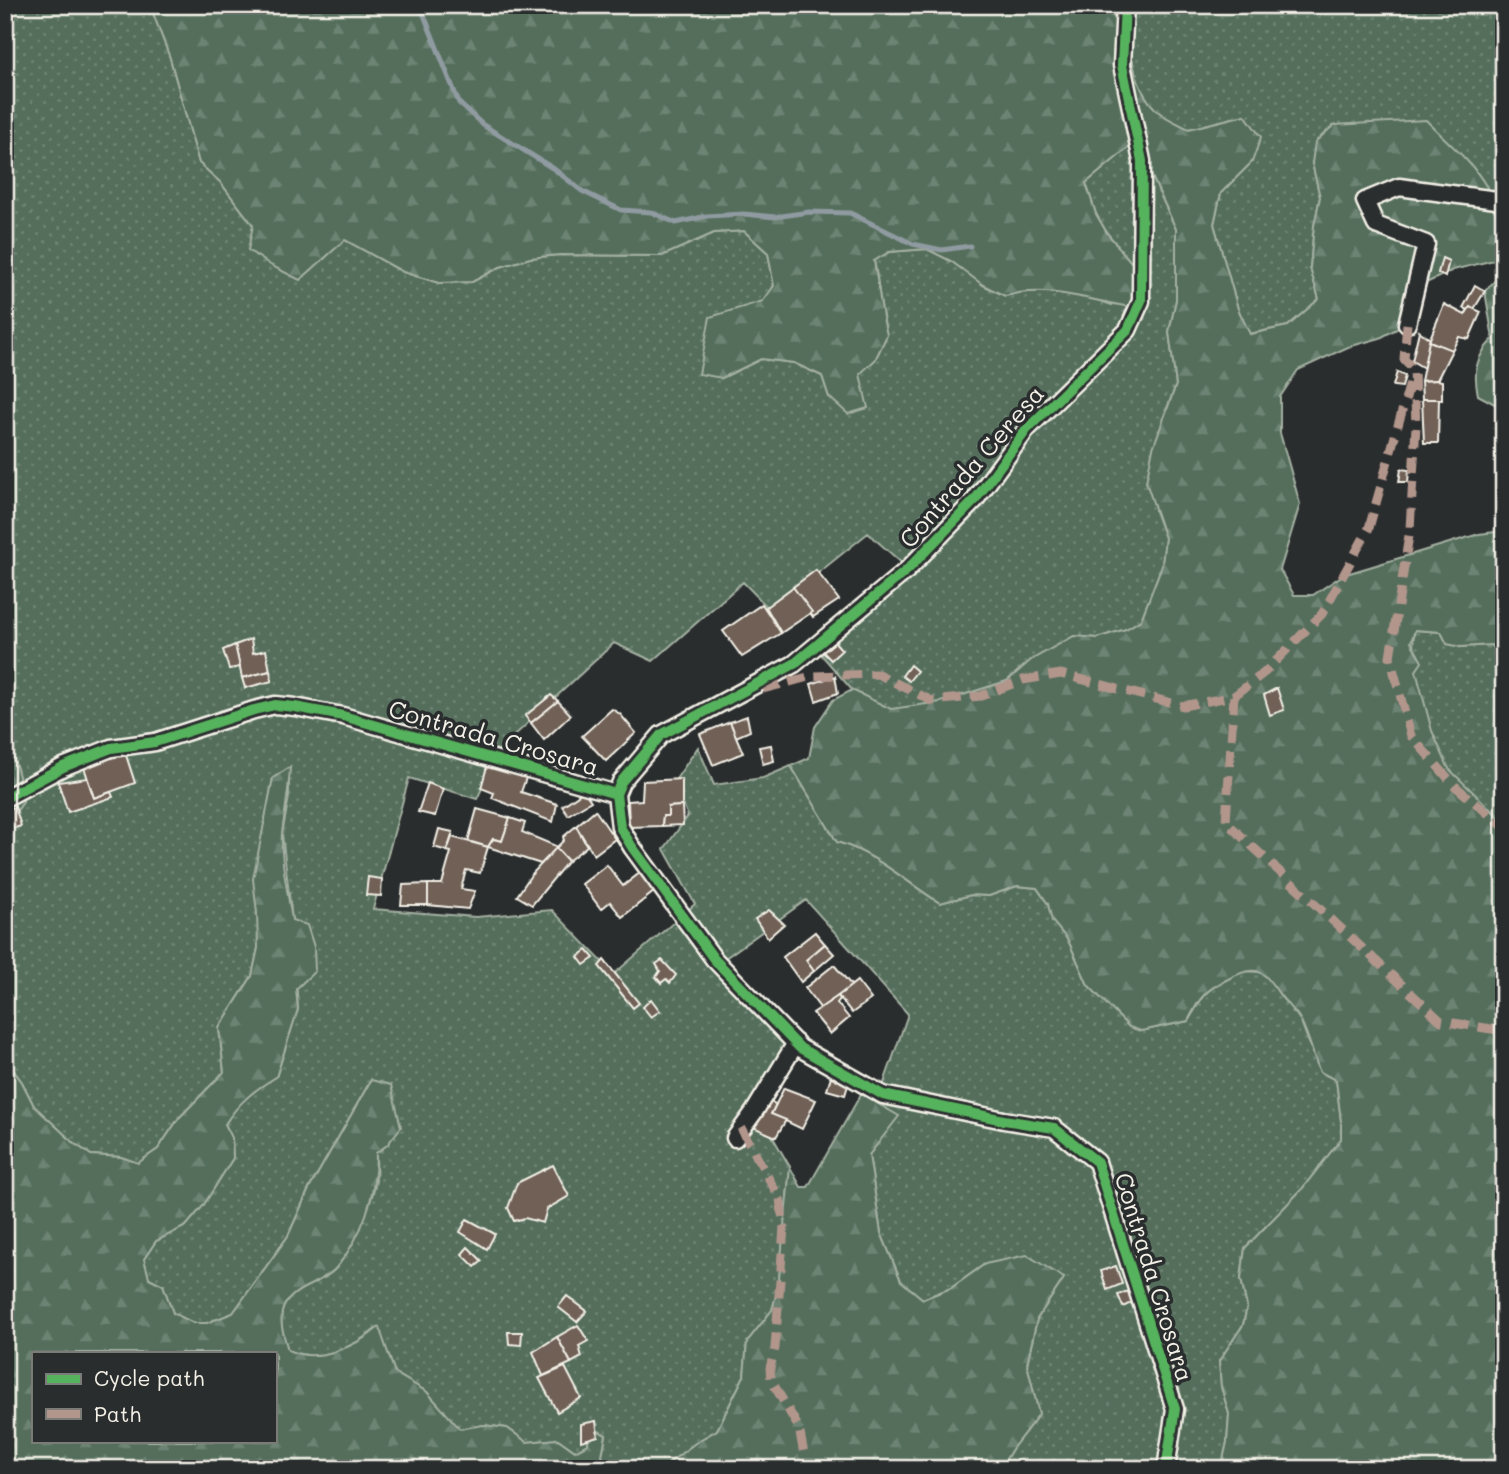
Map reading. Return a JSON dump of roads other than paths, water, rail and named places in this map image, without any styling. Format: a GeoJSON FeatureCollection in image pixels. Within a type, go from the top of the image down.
{"type":"FeatureCollection","features":[{"type":"Feature","properties":{"kind":"street","name":"Contrada Ceresa"},"geometry":{"type":"LineString","coordinates":[[616,794],[621,782],[661,735],[793,664],[907,570],[975,500],[1027,429],[1128,330],[1141,301],[1142,161],[1122,65],[1125,5]]}},
{"type":"Feature","properties":{"kind":"street"},"geometry":{"type":"LineString","coordinates":[[1407,324],[1426,244],[1376,225],[1365,201],[1399,187],[1504,201]]}},
{"type":"Feature","properties":{"kind":"street","name":"Contrada Crosara"},"geometry":{"type":"LineString","coordinates":[[5,798],[63,767],[111,748],[155,742],[275,705],[295,706],[343,716],[616,794],[620,827],[640,858],[714,959],[796,1043],[883,1095],[1054,1128],[1097,1162],[1175,1409],[1166,1469]]}},
{"type":"Feature","properties":{"kind":"street"},"geometry":{"type":"LineString","coordinates":[[735,1138],[796,1043]]}},
{"type":"Feature","properties":{"kind":"waterway"},"geometry":{"type":"LineString","coordinates":[[420,5],[459,103],[483,125],[554,169],[582,191],[621,210],[651,212],[676,223],[707,216],[744,214],[775,217],[809,212],[850,213],[913,244],[942,250],[970,246]]}}]}
